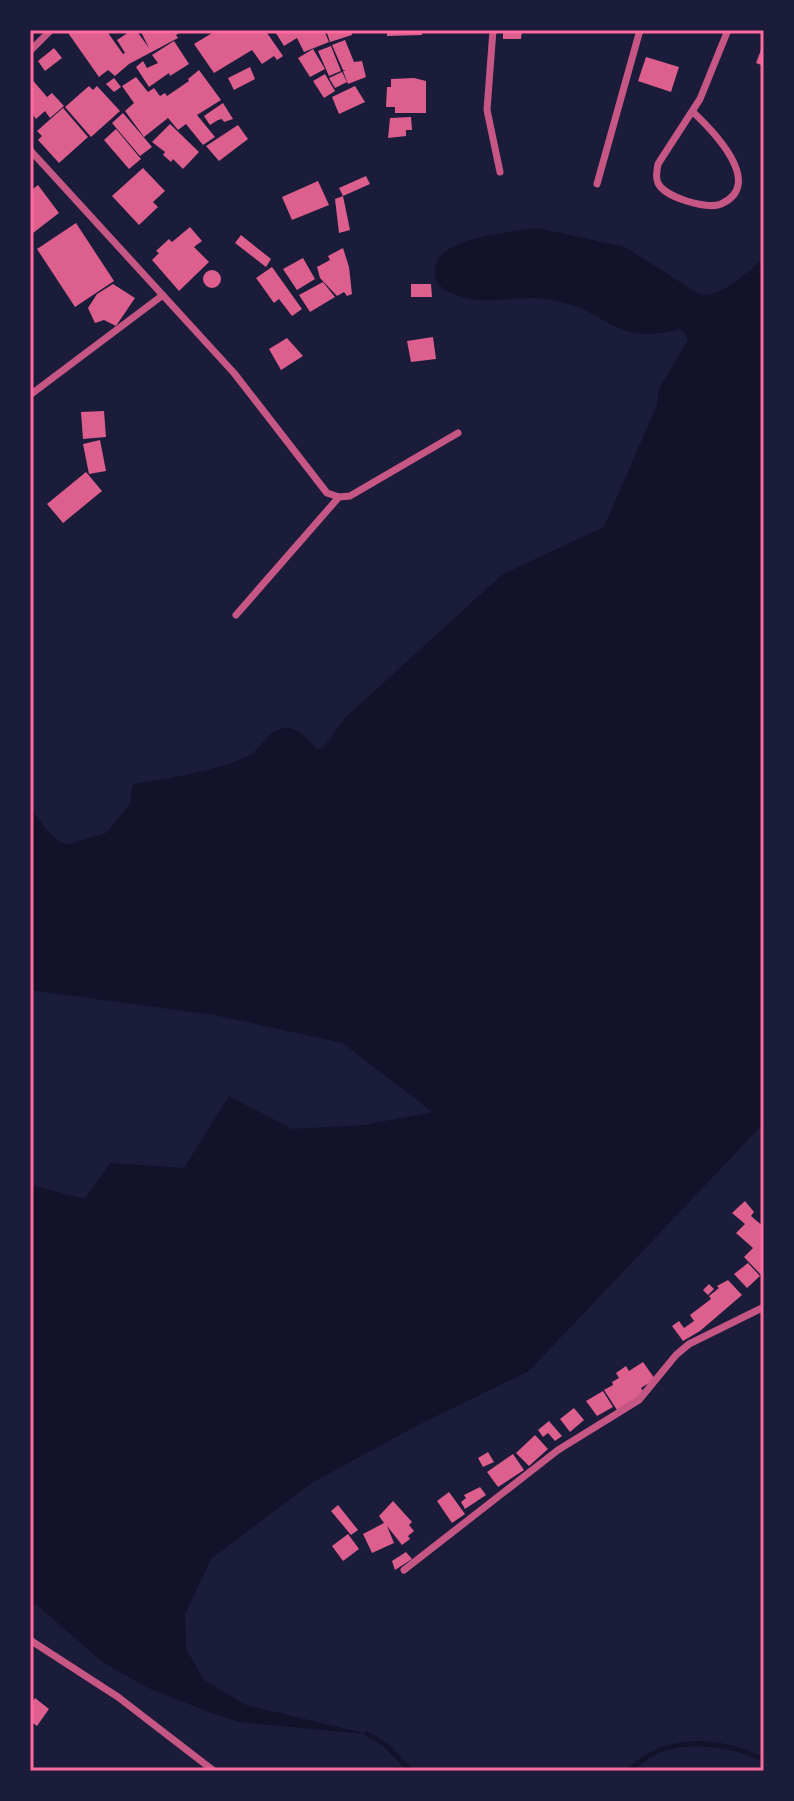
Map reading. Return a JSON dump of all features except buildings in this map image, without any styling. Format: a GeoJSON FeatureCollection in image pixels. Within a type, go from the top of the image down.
{"type":"FeatureCollection","features":[{"type":"Feature","properties":{"kind":"street"},"geometry":{"type":"LineString","coordinates":[[30,51],[51,30]]}},
{"type":"Feature","properties":{"kind":"street"},"geometry":{"type":"LineString","coordinates":[[493,30],[487,110],[500,172]]}},
{"type":"Feature","properties":{"kind":"street"},"geometry":{"type":"LineString","coordinates":[[597,184],[640,30]]}},
{"type":"Feature","properties":{"kind":"street"},"geometry":{"type":"LineString","coordinates":[[693,112],[722,143],[736,168],[739,180],[733,195],[720,205],[709,206],[676,197],[658,184],[656,175],[658,164],[693,112],[728,30]]}},
{"type":"Feature","properties":{"kind":"street"},"geometry":{"type":"LineString","coordinates":[[30,150],[234,373],[327,493],[339,497],[350,496],[458,433]]}},
{"type":"Feature","properties":{"kind":"street"},"geometry":{"type":"LineString","coordinates":[[30,395],[163,295]]}},
{"type":"Feature","properties":{"kind":"street"},"geometry":{"type":"LineString","coordinates":[[236,615],[339,497]]}},
{"type":"Feature","properties":{"kind":"street"},"geometry":{"type":"LineString","coordinates":[[404,1570],[558,1450],[639,1400],[689,1344],[764,1307]]}},
{"type":"Feature","properties":{"kind":"street"},"geometry":{"type":"LineString","coordinates":[[30,1640],[118,1697],[214,1771]]}},
{"type":"Feature","properties":{"kind":"shaded area"},"geometry":{"type":"Polygon","coordinates":[[[537,228],[625,247],[699,294],[725,288],[764,258],[764,1123],[529,1371],[420,1424],[310,1484],[211,1559],[185,1614],[186,1649],[204,1680],[246,1705],[367,1734],[239,1722],[146,1687],[101,1661],[36,1604],[30,1607],[30,1185],[85,1199],[110,1163],[184,1168],[229,1096],[292,1129],[365,1125],[432,1112],[343,1043],[214,1015],[30,990],[30,807],[53,836],[70,844],[106,833],[130,804],[134,784],[236,761],[248,756],[280,729],[296,730],[317,749],[323,748],[346,717],[503,574],[604,527],[657,405],[659,389],[688,340],[680,329],[649,334],[624,330],[581,308],[559,302],[536,298],[466,298],[442,288],[436,279],[437,262],[458,244],[537,228]]]}},
{"type":"Feature","properties":{"kind":"waterway"},"geometry":{"type":"LineString","coordinates":[[367,1734],[385,1744],[411,1771]]}},
{"type":"Feature","properties":{"kind":"waterway"},"geometry":{"type":"LineString","coordinates":[[630,1771],[659,1751],[694,1744],[730,1748],[764,1760]]}}]}
